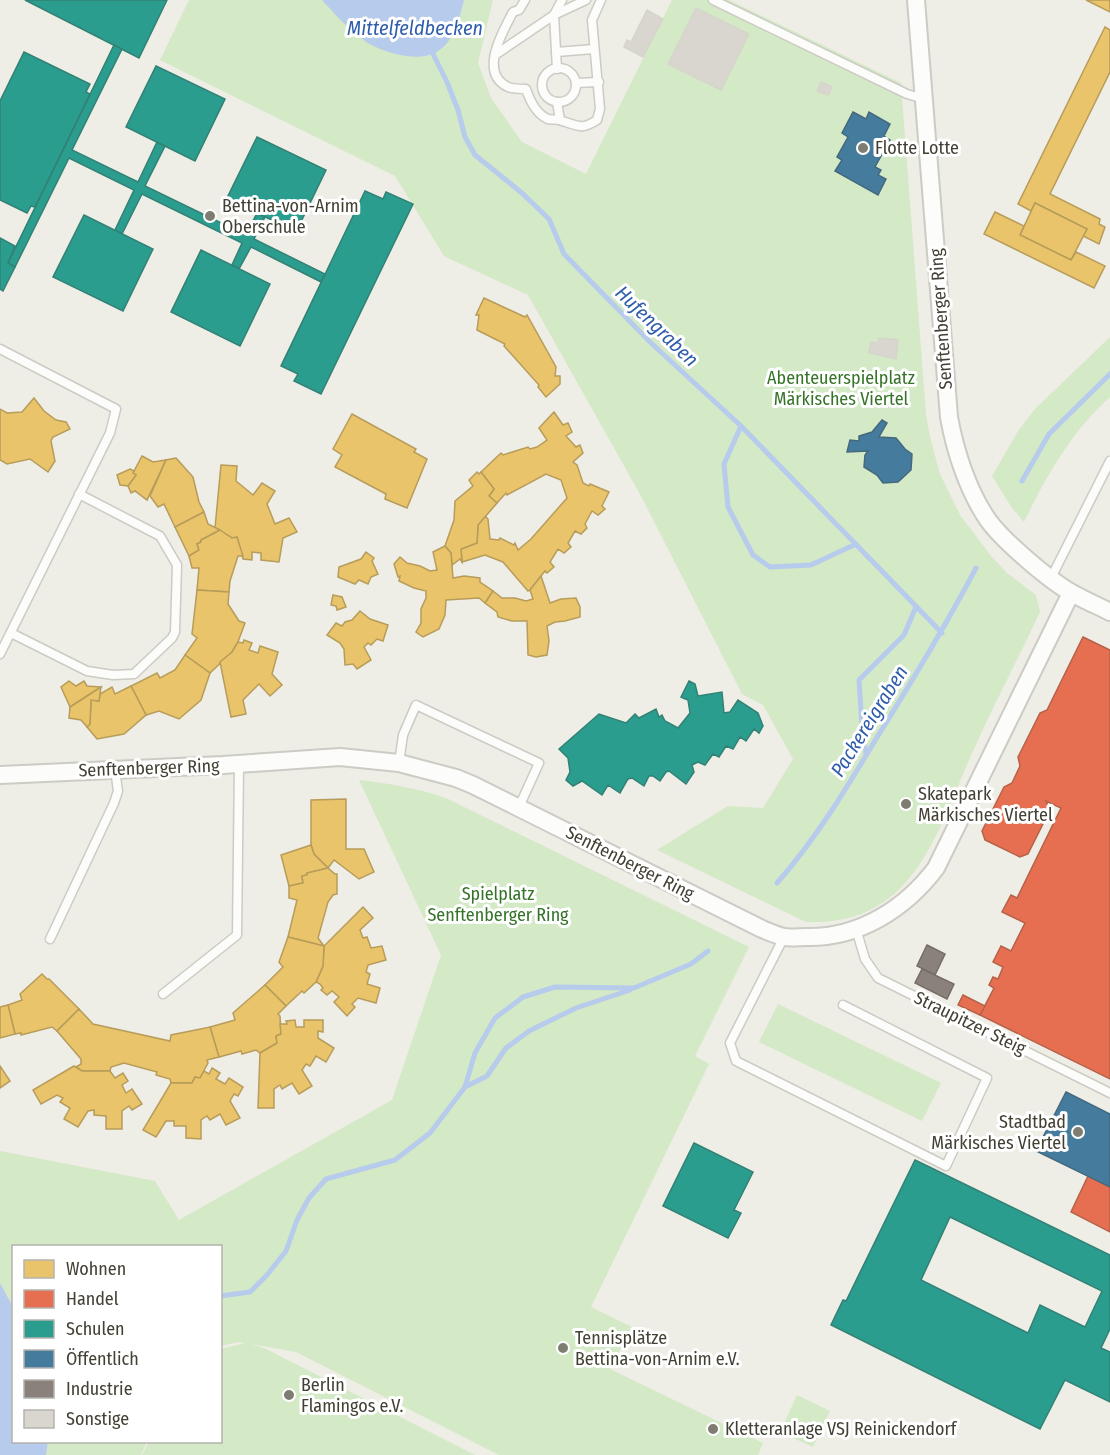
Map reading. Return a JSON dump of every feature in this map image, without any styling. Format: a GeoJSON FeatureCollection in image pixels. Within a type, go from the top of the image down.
{"type":"FeatureCollection","features":[{"type":"Feature","properties":{"kind":"street","name":"Senftenberger Ring"},"geometry":{"type":"LineString","coordinates":[[916,0],[949,417],[954,444],[975,497],[989,521],[1009,542],[1051,578],[1071,593],[1110,612]]}},
{"type":"Feature","properties":{"kind":"street","name":"Senftenberger Ring"},"geometry":{"type":"LineString","coordinates":[[0,775],[340,758],[399,763],[456,778],[519,807],[762,929],[784,937],[821,937],[856,929],[889,914],[925,883],[936,868],[1071,593]]}},
{"type":"Feature","properties":{"kind":"lane"},"geometry":{"type":"LineString","coordinates":[[519,10],[525,0]]}},
{"type":"Feature","properties":{"kind":"lane"},"geometry":{"type":"LineString","coordinates":[[531,0],[526,9],[513,12],[499,38],[494,69],[497,78],[509,88],[526,89],[542,86]]}},
{"type":"Feature","properties":{"kind":"lane"},"geometry":{"type":"LineString","coordinates":[[557,69],[554,15],[562,0]]}},
{"type":"Feature","properties":{"kind":"lane"},"geometry":{"type":"LineString","coordinates":[[495,55],[554,15],[586,0],[599,3],[592,20],[600,109],[597,120],[586,127],[560,120],[550,120],[542,115],[529,98],[526,89]]}},
{"type":"Feature","properties":{"kind":"lane"},"geometry":{"type":"LineString","coordinates":[[713,0],[908,94],[924,99]]}},
{"type":"Feature","properties":{"kind":"lane"},"geometry":{"type":"LineString","coordinates":[[556,52],[594,49]]}},
{"type":"Feature","properties":{"kind":"lane"},"geometry":{"type":"LineString","coordinates":[[557,69],[567,70],[576,83],[571,97],[562,102],[549,98],[542,86],[545,76],[557,69]]}},
{"type":"Feature","properties":{"kind":"lane"},"geometry":{"type":"LineString","coordinates":[[576,83],[598,82]]}},
{"type":"Feature","properties":{"kind":"lane"},"geometry":{"type":"LineString","coordinates":[[557,102],[560,120]]}},
{"type":"Feature","properties":{"kind":"lane"},"geometry":{"type":"LineString","coordinates":[[0,350],[116,409],[110,433],[0,654]]}},
{"type":"Feature","properties":{"kind":"lane"},"geometry":{"type":"LineString","coordinates":[[1051,578],[1110,462]]}},
{"type":"Feature","properties":{"kind":"lane"},"geometry":{"type":"LineString","coordinates":[[11,633],[87,671],[113,675],[134,674],[172,638],[175,632],[177,565],[160,536],[80,494]]}},
{"type":"Feature","properties":{"kind":"lane"},"geometry":{"type":"LineString","coordinates":[[399,763],[403,735],[416,705],[539,763],[519,807]]}},
{"type":"Feature","properties":{"kind":"lane"},"geometry":{"type":"LineString","coordinates":[[163,994],[237,935],[239,764]]}},
{"type":"Feature","properties":{"kind":"lane"},"geometry":{"type":"LineString","coordinates":[[50,939],[114,803],[117,791],[115,770]]}},
{"type":"Feature","properties":{"kind":"lane","name":"Straupitzer Steig"},"geometry":{"type":"LineString","coordinates":[[856,929],[865,959],[878,978],[1110,1093]]}},
{"type":"Feature","properties":{"kind":"lane"},"geometry":{"type":"LineString","coordinates":[[784,937],[730,1043],[736,1060],[946,1166],[987,1078],[843,1005]]}},
{"type":"Feature","properties":{"kind":"green space","name":"Abenteuerspielplatz Märkisches Viertel"},"geometry":{"type":"Polygon","coordinates":[[[189,0],[322,0],[363,40],[442,48],[457,26],[464,0],[493,0],[478,63],[491,98],[522,142],[586,174],[672,0],[729,0],[901,83],[926,415],[930,437],[940,474],[960,515],[1007,573],[1036,595],[1040,612],[981,733],[933,842],[917,868],[897,891],[873,908],[843,919],[806,922],[657,850],[728,806],[763,808],[793,759],[763,705],[742,694],[641,496],[528,295],[444,256],[395,176],[160,60],[189,0]]]}},
{"type":"Feature","properties":{"kind":"green space"},"geometry":{"type":"Polygon","coordinates":[[[1110,337],[1110,397],[1083,425],[1061,455],[1024,522],[1012,508],[992,476],[1018,431],[1035,409],[1110,337]]]}},
{"type":"Feature","properties":{"kind":"green space","name":"Spielplatz Senftenberger Ring"},"geometry":{"type":"Polygon","coordinates":[[[359,780],[415,789],[448,799],[749,947],[695,1056],[709,1064],[591,1307],[632,1327],[610,1369],[763,1443],[758,1455],[499,1455],[296,1352],[251,1344],[266,1349],[475,1455],[142,1455],[148,1443],[222,1443],[222,1349],[245,1343],[238,1342],[222,1346],[222,1245],[12,1245],[12,1305],[0,1283],[0,1151],[155,1181],[179,1220],[392,1100],[441,955],[359,780]]]}},
{"type":"Feature","properties":{"kind":"green space"},"geometry":{"type":"Polygon","coordinates":[[[778,1004],[941,1083],[922,1121],[759,1042],[778,1004]]]}},
{"type":"Feature","properties":{"kind":"green space"},"geometry":{"type":"Polygon","coordinates":[[[797,1395],[830,1411],[813,1447],[780,1432],[797,1395]]]}},
{"type":"Feature","properties":{"kind":"green space"},"geometry":{"type":"Polygon","coordinates":[[[48,1443],[147,1443],[141,1455],[46,1455],[48,1443]]]}},
{"type":"Feature","properties":{"kind":"water","name":"Mittelfeldbecken"},"geometry":{"type":"Polygon","coordinates":[[[322,0],[464,0],[456,27],[444,46],[435,53],[412,57],[396,54],[366,42],[356,35],[322,0]]]}},
{"type":"Feature","properties":{"kind":"water"},"geometry":{"type":"Polygon","coordinates":[[[0,1283],[12,1305],[12,1443],[48,1443],[46,1455],[0,1455],[0,1283]]]}},
{"type":"Feature","properties":{"kind":"building: Wohnen"},"geometry":{"type":"Polygon","coordinates":[[[1086,0],[1110,0],[1110,12],[1086,0]]]}},
{"type":"Feature","properties":{"kind":"building: Wohnen"},"geometry":{"type":"Polygon","coordinates":[[[1105,27],[1110,30],[1110,72],[1050,194],[1100,219],[1099,224],[1105,227],[1099,244],[1083,236],[1087,229],[1035,203],[1031,211],[1018,204],[1105,27]]]}},
{"type":"Feature","properties":{"kind":"building: Wohnen"},"geometry":{"type":"Polygon","coordinates":[[[1035,203],[1087,229],[1071,260],[1020,235],[1035,203]]]}},
{"type":"Feature","properties":{"kind":"building: Wohnen"},"geometry":{"type":"Polygon","coordinates":[[[995,212],[1024,226],[1020,235],[1071,260],[1076,252],[1105,266],[1094,288],[984,234],[995,212]]]}},
{"type":"Feature","properties":{"kind":"building: Wohnen"},"geometry":{"type":"Polygon","coordinates":[[[484,298],[525,317],[527,315],[556,367],[555,376],[560,376],[560,384],[546,397],[538,387],[539,385],[504,346],[505,344],[477,330],[479,315],[476,315],[484,298]]]}},
{"type":"Feature","properties":{"kind":"building: Wohnen"},"geometry":{"type":"Polygon","coordinates":[[[34,398],[44,411],[56,420],[66,422],[70,429],[53,437],[51,441],[55,461],[48,472],[30,459],[7,464],[0,460],[0,409],[7,413],[22,412],[34,398]]]}},
{"type":"Feature","properties":{"kind":"building: Wohnen"},"geometry":{"type":"Polygon","coordinates":[[[554,412],[563,425],[568,423],[572,432],[566,436],[576,447],[580,445],[583,453],[573,462],[577,465],[583,483],[609,492],[602,506],[605,509],[598,515],[592,511],[585,524],[587,528],[581,534],[575,531],[568,543],[571,547],[564,553],[558,549],[550,562],[554,567],[547,573],[545,571],[528,591],[503,562],[485,555],[462,562],[461,549],[477,543],[478,525],[485,516],[488,519],[490,539],[499,540],[500,538],[514,545],[515,543],[518,550],[531,539],[567,498],[561,480],[546,474],[507,495],[506,493],[497,503],[489,496],[494,489],[481,472],[501,453],[503,455],[528,447],[530,449],[547,440],[539,428],[554,412]]]}},
{"type":"Feature","properties":{"kind":"building: Wohnen"},"geometry":{"type":"Polygon","coordinates":[[[352,414],[416,449],[414,452],[427,459],[407,508],[385,499],[386,494],[335,467],[342,455],[333,449],[352,414]]]}},
{"type":"Feature","properties":{"kind":"building: Wohnen"},"geometry":{"type":"Polygon","coordinates":[[[142,456],[153,462],[166,460],[147,500],[135,491],[131,493],[128,486],[136,475],[133,473],[142,456]]]}},
{"type":"Feature","properties":{"kind":"building: Wohnen"},"geometry":{"type":"Polygon","coordinates":[[[176,458],[193,477],[204,512],[175,527],[164,504],[158,507],[150,496],[166,460],[176,458]]]}},
{"type":"Feature","properties":{"kind":"building: Wohnen"},"geometry":{"type":"Polygon","coordinates":[[[221,465],[237,466],[236,481],[253,495],[262,483],[275,491],[267,504],[275,524],[289,518],[297,532],[283,538],[279,562],[261,560],[261,553],[252,552],[252,560],[243,559],[237,537],[232,538],[215,528],[221,465]]]}},
{"type":"Feature","properties":{"kind":"building: Wohnen"},"geometry":{"type":"Polygon","coordinates":[[[130,469],[136,475],[128,486],[120,485],[117,475],[130,469]]]}},
{"type":"Feature","properties":{"kind":"building: Wohnen"},"geometry":{"type":"Polygon","coordinates":[[[477,472],[479,474],[481,472],[494,489],[489,496],[497,503],[478,525],[477,543],[461,549],[462,562],[460,559],[452,565],[451,553],[445,546],[454,520],[455,501],[473,486],[469,480],[477,472]]]}},
{"type":"Feature","properties":{"kind":"building: Wohnen"},"geometry":{"type":"Polygon","coordinates":[[[204,512],[208,524],[220,530],[201,540],[197,544],[199,550],[189,556],[175,527],[204,512]]]}},
{"type":"Feature","properties":{"kind":"building: Wohnen"},"geometry":{"type":"Polygon","coordinates":[[[220,530],[232,538],[237,537],[243,556],[238,556],[229,592],[197,590],[199,568],[192,568],[189,556],[199,550],[197,544],[201,540],[220,530]]]}},
{"type":"Feature","properties":{"kind":"building: Wohnen"},"geometry":{"type":"Polygon","coordinates":[[[445,546],[451,553],[453,578],[464,576],[480,578],[480,582],[493,591],[485,603],[479,598],[446,600],[445,615],[439,629],[423,637],[416,632],[421,623],[421,609],[426,598],[426,591],[399,581],[400,576],[398,577],[394,564],[400,557],[407,563],[430,571],[437,570],[433,552],[445,546]]]}},
{"type":"Feature","properties":{"kind":"building: Wohnen"},"geometry":{"type":"Polygon","coordinates":[[[366,552],[374,558],[372,561],[378,574],[371,577],[368,584],[359,580],[355,584],[338,577],[339,567],[361,559],[366,552]]]}},
{"type":"Feature","properties":{"kind":"building: Wohnen"},"geometry":{"type":"Polygon","coordinates":[[[541,576],[550,603],[561,599],[576,598],[580,607],[580,617],[547,626],[549,641],[547,655],[536,657],[528,655],[527,621],[512,621],[498,617],[497,612],[485,603],[493,591],[502,598],[526,601],[533,599],[530,590],[541,576]]]}},
{"type":"Feature","properties":{"kind":"building: Wohnen"},"geometry":{"type":"Polygon","coordinates":[[[197,590],[229,592],[228,604],[239,621],[245,623],[232,652],[210,673],[185,655],[197,638],[192,634],[197,590]]]}},
{"type":"Feature","properties":{"kind":"building: Wohnen"},"geometry":{"type":"Polygon","coordinates":[[[333,595],[342,597],[346,607],[337,610],[336,606],[331,605],[333,595]]]}},
{"type":"Feature","properties":{"kind":"building: Wohnen"},"geometry":{"type":"Polygon","coordinates":[[[360,611],[370,619],[388,625],[383,641],[377,639],[371,645],[368,643],[364,647],[371,660],[357,669],[353,664],[345,665],[344,649],[340,643],[327,635],[336,623],[342,626],[360,611]]]}},
{"type":"Feature","properties":{"kind":"building: Wohnen"},"geometry":{"type":"Polygon","coordinates":[[[244,640],[252,643],[249,650],[258,653],[260,646],[278,652],[272,674],[282,685],[270,696],[259,684],[243,700],[246,714],[231,717],[220,662],[232,652],[238,642],[243,643],[244,640]]]}},
{"type":"Feature","properties":{"kind":"building: Wohnen"},"geometry":{"type":"Polygon","coordinates":[[[185,655],[210,673],[201,700],[179,719],[159,711],[146,715],[131,686],[157,673],[160,678],[175,670],[185,655]]]}},
{"type":"Feature","properties":{"kind":"building: Wohnen"},"geometry":{"type":"Polygon","coordinates":[[[69,681],[76,686],[84,681],[87,686],[101,687],[70,707],[61,687],[69,681]]]}},
{"type":"Feature","properties":{"kind":"building: Wohnen"},"geometry":{"type":"Polygon","coordinates":[[[131,686],[146,715],[124,734],[97,739],[87,727],[90,724],[91,700],[99,701],[100,694],[112,687],[115,694],[131,686]]]}},
{"type":"Feature","properties":{"kind":"building: Wohnen"},"geometry":{"type":"Polygon","coordinates":[[[101,687],[99,701],[91,700],[90,724],[87,727],[81,720],[69,718],[70,707],[101,687]]]}},
{"type":"Feature","properties":{"kind":"building: Wohnen"},"geometry":{"type":"Polygon","coordinates":[[[346,799],[346,849],[364,849],[374,872],[359,879],[334,860],[328,868],[314,854],[311,845],[311,800],[346,799]]]}},
{"type":"Feature","properties":{"kind":"building: Wohnen"},"geometry":{"type":"Polygon","coordinates":[[[311,845],[314,854],[328,868],[307,873],[302,876],[303,883],[289,886],[281,855],[311,845]]]}},
{"type":"Feature","properties":{"kind":"building: Wohnen"},"geometry":{"type":"Polygon","coordinates":[[[328,868],[337,874],[337,894],[333,895],[328,902],[318,938],[324,946],[288,937],[297,900],[289,898],[289,886],[303,883],[302,876],[307,873],[328,868]]]}},
{"type":"Feature","properties":{"kind":"building: Wohnen"},"geometry":{"type":"Polygon","coordinates":[[[363,907],[373,918],[360,930],[363,938],[367,937],[371,948],[382,946],[386,960],[368,965],[366,972],[370,974],[367,984],[380,988],[376,1003],[358,998],[352,1004],[355,1007],[347,1016],[334,1002],[339,997],[332,991],[327,995],[316,982],[323,966],[324,946],[363,907]]]}},
{"type":"Feature","properties":{"kind":"building: Wohnen"},"geometry":{"type":"Polygon","coordinates":[[[288,937],[324,946],[323,966],[316,982],[286,1006],[265,985],[283,967],[279,962],[288,937]]]}},
{"type":"Feature","properties":{"kind":"building: Wohnen"},"geometry":{"type":"Polygon","coordinates":[[[42,974],[79,1009],[57,1031],[52,1027],[21,1035],[21,1033],[15,1034],[8,1005],[22,1000],[20,994],[42,974]]]}},
{"type":"Feature","properties":{"kind":"building: Wohnen"},"geometry":{"type":"Polygon","coordinates":[[[265,985],[286,1006],[278,1014],[281,1034],[276,1036],[277,1043],[260,1053],[256,1050],[242,1054],[241,1051],[219,1057],[210,1027],[235,1020],[233,1013],[265,985]]]}},
{"type":"Feature","properties":{"kind":"building: Wohnen"},"geometry":{"type":"Polygon","coordinates":[[[8,1005],[15,1034],[0,1038],[0,1007],[8,1005]]]}},
{"type":"Feature","properties":{"kind":"building: Wohnen"},"geometry":{"type":"Polygon","coordinates":[[[79,1009],[93,1024],[170,1041],[171,1035],[210,1027],[219,1057],[207,1060],[208,1063],[200,1078],[195,1077],[192,1083],[171,1083],[170,1079],[156,1075],[157,1072],[124,1063],[111,1067],[110,1071],[82,1071],[76,1067],[81,1064],[81,1059],[57,1031],[79,1009]]]}},
{"type":"Feature","properties":{"kind":"building: Wohnen"},"geometry":{"type":"Polygon","coordinates":[[[295,1020],[296,1027],[304,1027],[304,1020],[323,1020],[323,1032],[318,1031],[318,1038],[334,1048],[326,1062],[316,1056],[310,1066],[306,1064],[302,1070],[312,1086],[299,1094],[292,1083],[282,1089],[280,1085],[274,1089],[274,1108],[258,1108],[260,1053],[277,1043],[276,1036],[281,1034],[280,1024],[287,1024],[286,1021],[295,1020]]]}},
{"type":"Feature","properties":{"kind":"building: Wohnen"},"geometry":{"type":"Polygon","coordinates":[[[0,1066],[10,1081],[0,1088],[0,1066]]]}},
{"type":"Feature","properties":{"kind":"building: Wohnen"},"geometry":{"type":"Polygon","coordinates":[[[74,1066],[82,1071],[110,1071],[115,1078],[123,1073],[128,1081],[122,1085],[126,1093],[132,1089],[142,1104],[132,1110],[129,1106],[122,1111],[122,1129],[106,1129],[106,1116],[94,1115],[94,1110],[88,1111],[78,1127],[64,1119],[70,1108],[60,1102],[63,1098],[57,1095],[41,1104],[33,1090],[74,1066]]]}},
{"type":"Feature","properties":{"kind":"building: Wohnen"},"geometry":{"type":"Polygon","coordinates":[[[212,1068],[220,1073],[216,1079],[225,1084],[229,1078],[243,1087],[238,1096],[234,1094],[230,1101],[240,1118],[226,1125],[220,1114],[210,1120],[207,1116],[201,1120],[201,1139],[186,1138],[186,1126],[174,1126],[174,1121],[166,1121],[156,1137],[143,1130],[171,1083],[192,1083],[195,1077],[200,1078],[204,1071],[209,1074],[212,1068]]]}},
{"type":"Feature","properties":{"kind":"building: Handel"},"geometry":{"type":"Polygon","coordinates":[[[1083,637],[1110,650],[1110,1079],[980,1015],[994,988],[989,985],[993,977],[998,979],[1003,967],[993,962],[1001,946],[1011,951],[1025,923],[1002,912],[1011,895],[1017,898],[1061,808],[1046,801],[1050,810],[1028,854],[1020,857],[985,840],[982,831],[1004,787],[1012,783],[1020,766],[1018,757],[1040,713],[1047,710],[1083,637]]]}},
{"type":"Feature","properties":{"kind":"building: Handel"},"geometry":{"type":"Polygon","coordinates":[[[963,995],[985,1006],[980,1015],[958,1005],[963,995]]]}},
{"type":"Feature","properties":{"kind":"building: Handel"},"geometry":{"type":"Polygon","coordinates":[[[1088,1176],[1110,1187],[1110,1232],[1071,1212],[1088,1176]]]}},
{"type":"Feature","properties":{"kind":"building: Schulen"},"geometry":{"type":"Polygon","coordinates":[[[25,0],[167,0],[139,58],[25,0]]]}},
{"type":"Feature","properties":{"kind":"building: Schulen"},"geometry":{"type":"Polygon","coordinates":[[[114,45],[122,49],[72,150],[138,182],[157,142],[165,146],[145,186],[246,235],[257,213],[265,217],[254,239],[325,274],[321,282],[251,247],[239,269],[232,265],[242,243],[142,194],[122,234],[115,230],[134,190],[69,158],[15,267],[8,263],[114,45]]]}},
{"type":"Feature","properties":{"kind":"building: Schulen"},"geometry":{"type":"Polygon","coordinates":[[[24,52],[90,84],[86,92],[90,94],[35,207],[31,206],[27,213],[0,200],[0,101],[24,52]]]}},
{"type":"Feature","properties":{"kind":"building: Schulen"},"geometry":{"type":"Polygon","coordinates":[[[156,66],[225,99],[195,161],[126,127],[156,66]]]}},
{"type":"Feature","properties":{"kind":"building: Schulen"},"geometry":{"type":"Polygon","coordinates":[[[257,137],[326,170],[296,232],[227,198],[257,137]]]}},
{"type":"Feature","properties":{"kind":"building: Schulen"},"geometry":{"type":"Polygon","coordinates":[[[365,191],[383,199],[386,192],[413,204],[321,394],[294,381],[298,374],[281,366],[365,191]]]}},
{"type":"Feature","properties":{"kind":"building: Schulen"},"geometry":{"type":"Polygon","coordinates":[[[84,215],[153,249],[123,311],[53,277],[84,215]]]}},
{"type":"Feature","properties":{"kind":"building: Schulen"},"geometry":{"type":"Polygon","coordinates":[[[0,238],[15,246],[8,263],[15,267],[3,291],[0,289],[0,238]]]}},
{"type":"Feature","properties":{"kind":"building: Schulen"},"geometry":{"type":"Polygon","coordinates":[[[201,250],[270,284],[240,346],[171,312],[201,250]]]}},
{"type":"Feature","properties":{"kind":"building: Schulen"},"geometry":{"type":"Polygon","coordinates":[[[689,681],[695,684],[698,696],[722,692],[724,713],[730,712],[738,700],[758,713],[763,726],[759,733],[754,729],[746,741],[740,737],[733,749],[726,746],[719,757],[713,754],[705,765],[698,762],[692,765],[694,772],[686,784],[669,771],[660,781],[649,776],[644,786],[632,778],[628,779],[620,793],[608,785],[602,795],[582,781],[573,786],[566,780],[570,772],[568,758],[559,749],[599,714],[626,723],[635,714],[639,718],[656,709],[659,717],[662,715],[665,721],[678,728],[690,713],[688,700],[681,697],[689,681]]]}},
{"type":"Feature","properties":{"kind":"building: Schulen"},"geometry":{"type":"Polygon","coordinates":[[[694,1143],[753,1172],[734,1210],[741,1213],[728,1238],[663,1206],[694,1143]]]}},
{"type":"Feature","properties":{"kind":"building: Schulen"},"geometry":{"type":"Polygon","coordinates":[[[915,1160],[1110,1255],[1110,1329],[1101,1348],[1110,1352],[1110,1402],[1065,1380],[1040,1429],[831,1325],[843,1300],[846,1301],[915,1160]],[[950,1217],[921,1280],[1028,1333],[1040,1305],[1085,1327],[1102,1291],[950,1217]]]}},
{"type":"Feature","properties":{"kind":"building: Öffentlich","name":"Flotte Lotte"},"geometry":{"type":"Polygon","coordinates":[[[853,112],[866,119],[869,112],[890,124],[884,136],[890,140],[875,167],[881,170],[878,175],[886,179],[878,195],[835,171],[842,160],[837,157],[848,137],[842,133],[853,112]]]}},
{"type":"Feature","properties":{"kind":"building: Öffentlich"},"geometry":{"type":"Polygon","coordinates":[[[882,420],[887,423],[879,437],[896,438],[912,454],[911,470],[898,482],[883,483],[877,475],[864,467],[865,455],[868,451],[847,452],[850,440],[859,441],[859,436],[872,432],[882,420]]]}},
{"type":"Feature","properties":{"kind":"building: Öffentlich","name":"Stadtbad Märkisches Viertel"},"geometry":{"type":"Polygon","coordinates":[[[1066,1092],[1110,1114],[1110,1187],[1036,1151],[1066,1092]]]}},
{"type":"Feature","properties":{"kind":"building: Industrie"},"geometry":{"type":"Polygon","coordinates":[[[927,945],[945,954],[935,975],[917,966],[927,945]]]}},
{"type":"Feature","properties":{"kind":"building: Industrie"},"geometry":{"type":"Polygon","coordinates":[[[922,969],[954,984],[947,999],[915,983],[922,969]]]}},
{"type":"Feature","properties":{"kind":"building: Sonstige"},"geometry":{"type":"Polygon","coordinates":[[[696,8],[749,34],[721,90],[668,64],[696,8]]]}},
{"type":"Feature","properties":{"kind":"building: Sonstige"},"geometry":{"type":"Polygon","coordinates":[[[647,10],[663,19],[643,57],[624,47],[627,40],[631,42],[647,10]]]}},
{"type":"Feature","properties":{"kind":"building: Sonstige"},"geometry":{"type":"Polygon","coordinates":[[[821,82],[832,87],[828,95],[817,91],[821,82]]]}},
{"type":"Feature","properties":{"kind":"building: Sonstige"},"geometry":{"type":"Polygon","coordinates":[[[879,338],[898,340],[896,359],[869,353],[871,342],[878,343],[879,338]]]}},
{"type":"Feature","properties":{"kind":"waterway","name":"Hufengraben"},"geometry":{"type":"LineString","coordinates":[[434,48],[433,54],[458,110],[465,137],[475,155],[522,193],[549,219],[564,254],[650,342],[741,426],[942,633]]}},
{"type":"Feature","properties":{"kind":"waterway","name":"Packereigraben"},"geometry":{"type":"LineString","coordinates":[[1022,481],[1049,434],[1110,374]]}},
{"type":"Feature","properties":{"kind":"waterway"},"geometry":{"type":"LineString","coordinates":[[741,426],[724,464],[728,507],[753,555],[770,567],[811,565],[856,544]]}},
{"type":"Feature","properties":{"kind":"waterway","name":"Packereigraben"},"geometry":{"type":"LineString","coordinates":[[777,883],[805,849],[842,795],[928,655],[976,568]]}},
{"type":"Feature","properties":{"kind":"waterway"},"geometry":{"type":"LineString","coordinates":[[866,754],[859,680],[904,635],[916,607]]}},
{"type":"Feature","properties":{"kind":"waterway","name":"Packereigraben"},"geometry":{"type":"LineString","coordinates":[[222,1296],[250,1292],[267,1275],[286,1251],[297,1220],[309,1198],[326,1179],[395,1160],[430,1133],[465,1087],[475,1053],[495,1018],[523,997],[555,987],[634,988],[691,964],[708,951]]}},
{"type":"Feature","properties":{"kind":"waterway","name":"Packereigraben"},"geometry":{"type":"LineString","coordinates":[[465,1087],[487,1076],[506,1048],[529,1031],[576,1008],[630,990]]}},
{"type":"Feature","properties":{"kind":"place","name":"Flotte Lotte"},"geometry":{"type":"Point","coordinates":[863,148]}},
{"type":"Feature","properties":{"kind":"place","name":"Bettina-von-Arnim Oberschule"},"geometry":{"type":"Point","coordinates":[210,216]}},
{"type":"Feature","properties":{"kind":"place","name":"Skatepark Märkisches Viertel"},"geometry":{"type":"Point","coordinates":[906,804]}},
{"type":"Feature","properties":{"kind":"place","name":"Stadtbad Märkisches Viertel"},"geometry":{"type":"Point","coordinates":[1078,1132]}},
{"type":"Feature","properties":{"kind":"place","name":"Tennisplätze Bettina-von-Arnim e.V."},"geometry":{"type":"Point","coordinates":[563,1348]}},
{"type":"Feature","properties":{"kind":"place","name":"Berlin Flamingos e.V."},"geometry":{"type":"Point","coordinates":[289,1395]}},
{"type":"Feature","properties":{"kind":"place","name":"Kletteranlage VSJ Reinickendorf"},"geometry":{"type":"Point","coordinates":[713,1429]}}]}
